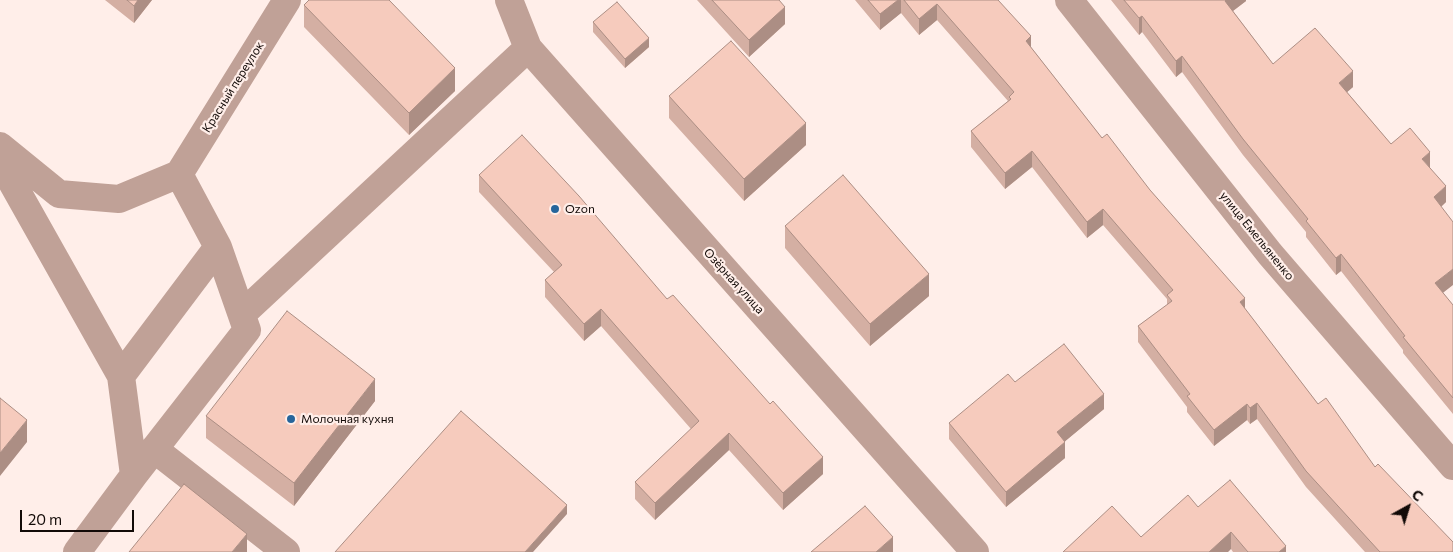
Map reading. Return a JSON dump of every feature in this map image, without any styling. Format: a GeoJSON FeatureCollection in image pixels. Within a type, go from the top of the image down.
{"type":"FeatureCollection","features":[{"type":"Feature","properties":{"kind":"street","name":"Красный переулок"},"geometry":{"type":"LineString","coordinates":[[179,174],[287,0]]}},
{"type":"Feature","properties":{"kind":"street","name":"Озёрная улица"},"geometry":{"type":"LineString","coordinates":[[509,0],[528,48],[975,552]]}},
{"type":"Feature","properties":{"kind":"street","name":"улица Емельяненко"},"geometry":{"type":"LineString","coordinates":[[1069,0],[1270,254],[1453,466]]}},
{"type":"Feature","properties":{"kind":"street"},"geometry":{"type":"LineString","coordinates":[[242,314],[528,48]]}},
{"type":"Feature","properties":{"kind":"street"},"geometry":{"type":"LineString","coordinates":[[0,146],[58,194]]}},
{"type":"Feature","properties":{"kind":"street"},"geometry":{"type":"LineString","coordinates":[[0,161],[10,200],[122,376],[134,475]]}},
{"type":"Feature","properties":{"kind":"street"},"geometry":{"type":"LineString","coordinates":[[10,200],[58,194],[119,199],[179,174],[218,247],[247,330],[154,448],[76,552]]}},
{"type":"Feature","properties":{"kind":"street"},"geometry":{"type":"LineString","coordinates":[[122,376],[218,247]]}},
{"type":"Feature","properties":{"kind":"street"},"geometry":{"type":"LineString","coordinates":[[154,448],[286,552]]}},
{"type":"Feature","properties":{"kind":"building"},"geometry":{"type":"Polygon","coordinates":[[[127,0],[138,0],[134,6],[127,0]]]}},
{"type":"Feature","properties":{"kind":"building"},"geometry":{"type":"Polygon","coordinates":[[[309,0],[389,0],[455,68],[409,113],[304,5],[309,0]]]}},
{"type":"Feature","properties":{"kind":"building"},"geometry":{"type":"Polygon","coordinates":[[[712,0],[779,0],[785,7],[749,40],[712,0]]]}},
{"type":"Feature","properties":{"kind":"building"},"geometry":{"type":"Polygon","coordinates":[[[868,0],[898,0],[880,14],[868,0]]]}},
{"type":"Feature","properties":{"kind":"building"},"geometry":{"type":"Polygon","coordinates":[[[904,0],[998,0],[1031,36],[1026,41],[1102,138],[1107,134],[1150,190],[1245,298],[1240,302],[1318,404],[1326,398],[1375,467],[1378,464],[1453,542],[1453,552],[1380,552],[1306,471],[1257,403],[1250,408],[1247,404],[1214,430],[1187,396],[1190,394],[1138,326],[1172,301],[1167,295],[1173,290],[1103,209],[1087,222],[1032,151],[1005,173],[971,131],[1011,99],[1009,97],[1014,92],[937,4],[919,19],[904,0]]]}},
{"type":"Feature","properties":{"kind":"building"},"geometry":{"type":"Polygon","coordinates":[[[1124,0],[1226,0],[1273,64],[1315,28],[1353,71],[1339,83],[1391,144],[1410,128],[1430,152],[1422,159],[1446,186],[1434,197],[1453,222],[1453,269],[1435,283],[1453,305],[1453,398],[1403,337],[1405,336],[1341,254],[1336,258],[1306,221],[1308,219],[1243,139],[1182,56],[1176,61],[1142,16],[1139,18],[1124,0]]]}},
{"type":"Feature","properties":{"kind":"building"},"geometry":{"type":"Polygon","coordinates":[[[617,2],[649,38],[625,59],[593,22],[617,2]]]}},
{"type":"Feature","properties":{"kind":"building"},"geometry":{"type":"Polygon","coordinates":[[[731,41],[806,123],[744,179],[669,96],[731,41]]]}},
{"type":"Feature","properties":{"kind":"building"},"geometry":{"type":"Polygon","coordinates":[[[522,135],[579,196],[667,299],[673,295],[770,404],[773,401],[823,457],[783,493],[729,433],[655,503],[635,482],[699,421],[601,309],[584,324],[545,280],[562,265],[479,175],[522,135]]]}},
{"type":"Feature","properties":{"kind":"building"},"geometry":{"type":"Polygon","coordinates":[[[843,175],[929,274],[870,324],[785,226],[843,175]]]}},
{"type":"Feature","properties":{"kind":"building","name":"Молочная кухня"},"geometry":{"type":"Polygon","coordinates":[[[287,311],[375,379],[294,483],[206,416],[287,311]]]}},
{"type":"Feature","properties":{"kind":"building"},"geometry":{"type":"Polygon","coordinates":[[[1064,344],[1104,394],[1057,432],[1065,442],[1006,492],[949,423],[1008,374],[1015,382],[1064,344]]]}},
{"type":"Feature","properties":{"kind":"building"},"geometry":{"type":"Polygon","coordinates":[[[0,398],[27,420],[0,453],[0,398]]]}},
{"type":"Feature","properties":{"kind":"building"},"geometry":{"type":"Polygon","coordinates":[[[461,411],[567,505],[525,552],[335,552],[461,411]]]}},
{"type":"Feature","properties":{"kind":"building"},"geometry":{"type":"Polygon","coordinates":[[[1230,480],[1286,546],[1279,552],[1248,552],[1231,532],[1209,552],[1063,552],[1112,506],[1141,537],[1188,495],[1198,507],[1230,480]]]}},
{"type":"Feature","properties":{"kind":"building"},"geometry":{"type":"Polygon","coordinates":[[[184,484],[247,534],[232,552],[129,552],[184,484]]]}},
{"type":"Feature","properties":{"kind":"building"},"geometry":{"type":"Polygon","coordinates":[[[865,506],[893,537],[876,552],[811,552],[865,506]]]}},
{"type":"Feature","properties":{"kind":"place","name":"Ozon"},"geometry":{"type":"Point","coordinates":[555,209]}},
{"type":"Feature","properties":{"kind":"place","name":"Молочная кухня"},"geometry":{"type":"Point","coordinates":[291,419]}}]}
